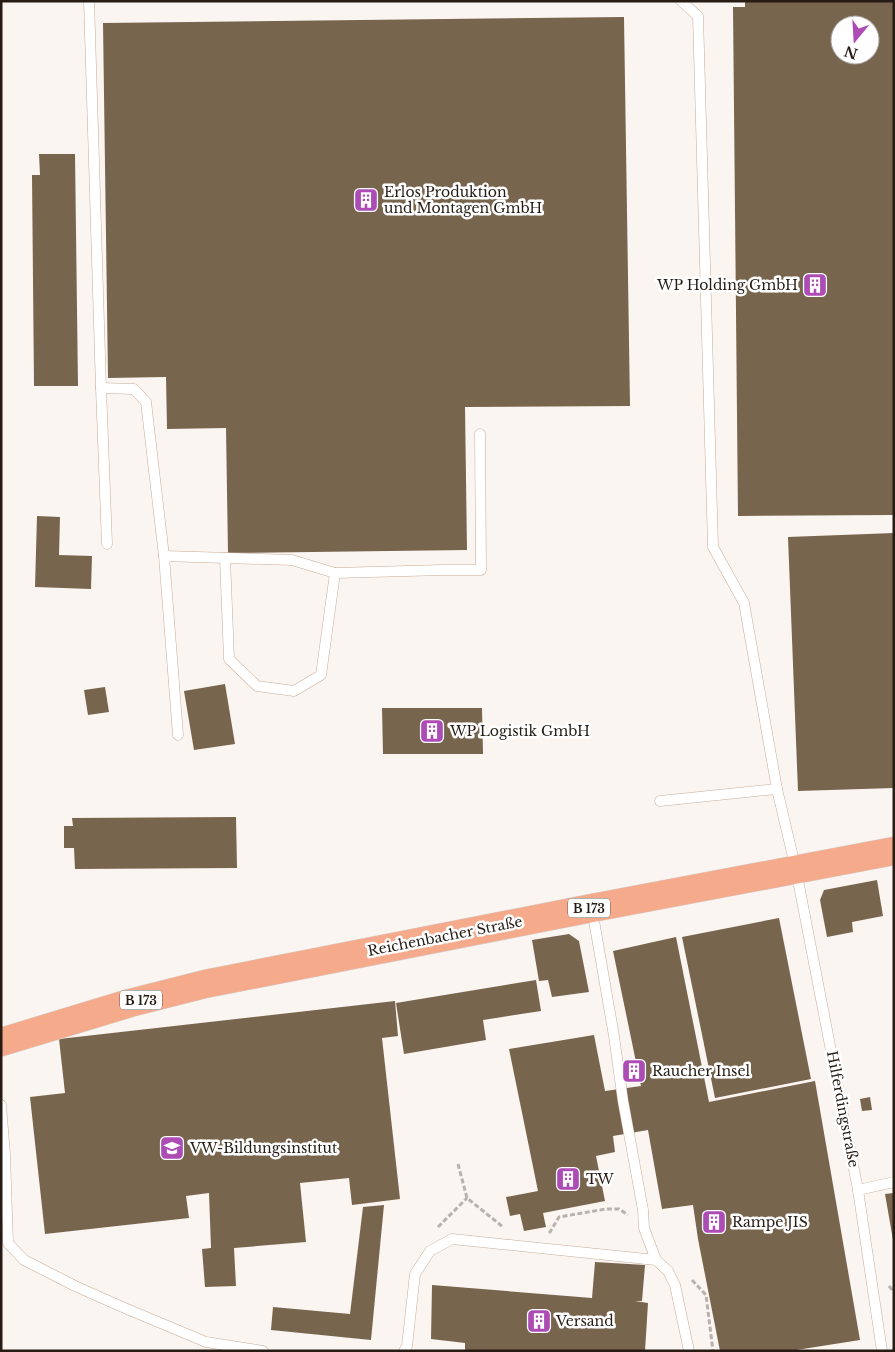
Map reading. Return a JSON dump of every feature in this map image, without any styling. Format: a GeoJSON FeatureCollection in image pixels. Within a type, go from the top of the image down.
{"type":"FeatureCollection","features":[{"type":"Feature","properties":{"kind":"main road","name":"Reichenbacher Straße"},"geometry":{"type":"LineString","coordinates":[[1,1042],[130,1003],[205,984],[894,851]]}},
{"type":"Feature","properties":{"kind":"lane"},"geometry":{"type":"LineString","coordinates":[[89,1],[107,544]]}},
{"type":"Feature","properties":{"kind":"lane","name":"Hilferdingstraße"},"geometry":{"type":"LineString","coordinates":[[681,1],[698,16],[714,546],[744,603],[777,790],[796,870],[858,1190],[882,1350]]}},
{"type":"Feature","properties":{"kind":"lane"},"geometry":{"type":"LineString","coordinates":[[101,388],[134,390],[146,402],[164,556],[178,735]]}},
{"type":"Feature","properties":{"kind":"lane"},"geometry":{"type":"LineString","coordinates":[[164,556],[292,560],[335,573],[480,570],[480,434]]}},
{"type":"Feature","properties":{"kind":"lane"},"geometry":{"type":"LineString","coordinates":[[226,558],[229,659],[257,686],[294,691],[321,675],[335,573]]}},
{"type":"Feature","properties":{"kind":"lane"},"geometry":{"type":"LineString","coordinates":[[660,801],[777,790]]}},
{"type":"Feature","properties":{"kind":"lane"},"geometry":{"type":"LineString","coordinates":[[592,908],[623,1101],[643,1210],[644,1228],[656,1260],[668,1271],[675,1285],[689,1351]]}},
{"type":"Feature","properties":{"kind":"lane"},"geometry":{"type":"LineString","coordinates":[[1,1105],[8,1243],[24,1260],[75,1286],[206,1342],[263,1351]]}},
{"type":"Feature","properties":{"kind":"lane"},"geometry":{"type":"LineString","coordinates":[[858,1190],[894,1182]]}},
{"type":"Feature","properties":{"kind":"lane"},"geometry":{"type":"LineString","coordinates":[[404,1351],[407,1346],[415,1274],[430,1251],[452,1239],[656,1260]]}},
{"type":"Feature","properties":{"kind":"building","name":"WP Holding GmbH"},"geometry":{"type":"Polygon","coordinates":[[[745,1],[894,1],[894,515],[738,516],[733,7],[745,7],[745,1]]]}},
{"type":"Feature","properties":{"kind":"building","name":"Erlos Produktion und Montagen GmbH"},"geometry":{"type":"Polygon","coordinates":[[[624,17],[630,406],[465,407],[467,550],[228,553],[226,428],[167,429],[166,377],[108,378],[103,23],[624,17]]]}},
{"type":"Feature","properties":{"kind":"building"},"geometry":{"type":"Polygon","coordinates":[[[39,154],[75,154],[78,386],[34,386],[32,175],[40,175],[39,154]]]}},
{"type":"Feature","properties":{"kind":"building"},"geometry":{"type":"Polygon","coordinates":[[[37,516],[60,517],[59,555],[92,556],[91,589],[35,587],[37,516]]]}},
{"type":"Feature","properties":{"kind":"building"},"geometry":{"type":"Polygon","coordinates":[[[894,533],[894,788],[798,791],[788,537],[894,533]]]}},
{"type":"Feature","properties":{"kind":"building"},"geometry":{"type":"Polygon","coordinates":[[[225,684],[235,744],[194,750],[184,691],[225,684]]]}},
{"type":"Feature","properties":{"kind":"building"},"geometry":{"type":"Polygon","coordinates":[[[105,687],[109,712],[88,715],[84,690],[105,687]]]}},
{"type":"Feature","properties":{"kind":"building","name":"WP Logistik GmbH"},"geometry":{"type":"Polygon","coordinates":[[[382,708],[482,708],[483,754],[383,754],[382,708]]]}},
{"type":"Feature","properties":{"kind":"building"},"geometry":{"type":"Polygon","coordinates":[[[236,817],[237,868],[75,869],[74,848],[64,848],[64,826],[73,826],[72,818],[236,817]]]}},
{"type":"Feature","properties":{"kind":"building"},"geometry":{"type":"Polygon","coordinates":[[[877,880],[883,916],[852,922],[853,932],[827,937],[820,900],[824,890],[877,880]]]}},
{"type":"Feature","properties":{"kind":"building"},"geometry":{"type":"Polygon","coordinates":[[[779,918],[811,1079],[715,1098],[682,937],[779,918]]]}},
{"type":"Feature","properties":{"kind":"building"},"geometry":{"type":"Polygon","coordinates":[[[569,934],[579,941],[589,992],[552,997],[548,980],[539,981],[532,940],[569,934]]]}},
{"type":"Feature","properties":{"kind":"building"},"geometry":{"type":"Polygon","coordinates":[[[676,937],[709,1102],[815,1081],[860,1340],[790,1351],[720,1351],[693,1205],[662,1209],[648,1130],[613,1136],[615,1152],[596,1156],[605,1201],[543,1213],[546,1227],[524,1231],[520,1214],[510,1216],[506,1197],[538,1191],[509,1049],[594,1035],[605,1091],[641,1086],[613,951],[676,937]]]}},
{"type":"Feature","properties":{"kind":"building"},"geometry":{"type":"Polygon","coordinates":[[[536,980],[541,1011],[483,1020],[486,1040],[404,1054],[396,1003],[536,980]]]}},
{"type":"Feature","properties":{"kind":"building"},"geometry":{"type":"Polygon","coordinates":[[[395,1001],[398,1036],[382,1038],[400,1199],[352,1205],[349,1178],[300,1183],[306,1242],[234,1248],[236,1286],[205,1287],[202,1249],[211,1248],[209,1193],[186,1196],[189,1218],[45,1234],[30,1097],[65,1093],[59,1039],[395,1001]]]}},
{"type":"Feature","properties":{"kind":"building"},"geometry":{"type":"Polygon","coordinates":[[[870,1097],[872,1110],[862,1111],[860,1099],[870,1097]]]}},
{"type":"Feature","properties":{"kind":"building"},"geometry":{"type":"Polygon","coordinates":[[[894,1193],[894,1240],[893,1240],[885,1194],[894,1193]]]}},
{"type":"Feature","properties":{"kind":"building"},"geometry":{"type":"Polygon","coordinates":[[[384,1205],[371,1340],[271,1330],[273,1307],[350,1314],[363,1207],[384,1205]]]}},
{"type":"Feature","properties":{"kind":"building","name":"Versand"},"geometry":{"type":"Polygon","coordinates":[[[595,1262],[645,1265],[642,1301],[635,1301],[648,1303],[645,1351],[465,1351],[465,1343],[431,1339],[432,1285],[592,1298],[595,1262]]]}},
{"type":"Feature","properties":{"kind":"place","name":"Erlos Produktion und Montagen GmbH"},"geometry":{"type":"Point","coordinates":[366,200]}},
{"type":"Feature","properties":{"kind":"place","name":"WP Holding GmbH"},"geometry":{"type":"Point","coordinates":[815,285]}},
{"type":"Feature","properties":{"kind":"place","name":"WP Logistik GmbH"},"geometry":{"type":"Point","coordinates":[432,731]}},
{"type":"Feature","properties":{"kind":"place","name":"Raucher Insel"},"geometry":{"type":"Point","coordinates":[634,1071]}},
{"type":"Feature","properties":{"kind":"place","name":"VW-Bildungsinstitut"},"geometry":{"type":"Point","coordinates":[172,1148]}},
{"type":"Feature","properties":{"kind":"place","name":"TW"},"geometry":{"type":"Point","coordinates":[568,1179]}},
{"type":"Feature","properties":{"kind":"place","name":"Rampe JIS"},"geometry":{"type":"Point","coordinates":[714,1222]}},
{"type":"Feature","properties":{"kind":"place","name":"Versand"},"geometry":{"type":"Point","coordinates":[539,1321]}}]}
